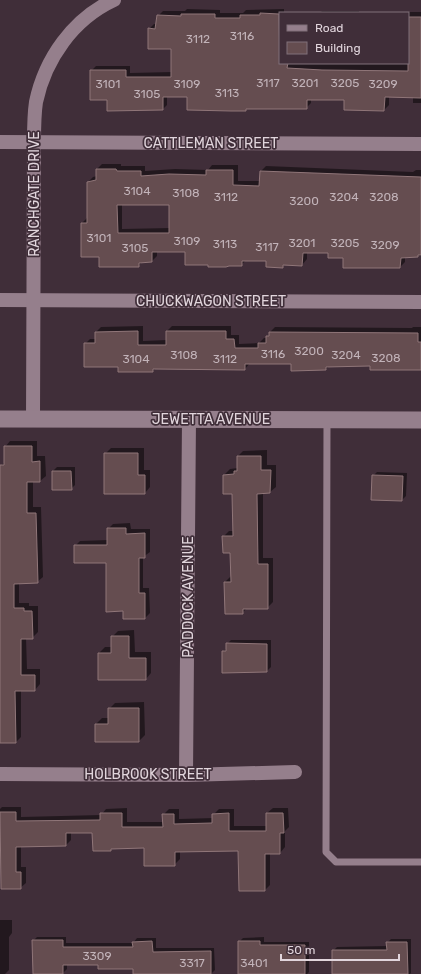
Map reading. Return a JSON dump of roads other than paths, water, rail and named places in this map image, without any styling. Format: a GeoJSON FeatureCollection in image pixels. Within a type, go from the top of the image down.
{"type":"FeatureCollection","features":[{"type":"Feature","properties":{"kind":"street","name":"RANCHGATE DRIVE"},"geometry":{"type":"LineString","coordinates":[[33,419],[34,142],[36,103],[43,79],[54,56],[68,35],[86,18],[106,3],[114,0]]}},
{"type":"Feature","properties":{"kind":"street","name":"CATTLEMAN STREET"},"geometry":{"type":"LineString","coordinates":[[0,142],[421,144]]}},
{"type":"Feature","properties":{"kind":"street","name":"CHUCKWAGON STREET"},"geometry":{"type":"LineString","coordinates":[[0,300],[421,302]]}},
{"type":"Feature","properties":{"kind":"street","name":"JEWETTA AVENUE"},"geometry":{"type":"LineString","coordinates":[[0,419],[421,420]]}},
{"type":"Feature","properties":{"kind":"street","name":"PADDOCK AVENUE"},"geometry":{"type":"LineString","coordinates":[[186,775],[189,419]]}},
{"type":"Feature","properties":{"kind":"street","name":"HOLBROOK STREET"},"geometry":{"type":"LineString","coordinates":[[0,774],[186,775],[295,772]]}},
{"type":"Feature","properties":{"kind":"lane"},"geometry":{"type":"LineString","coordinates":[[326,420],[326,852],[336,862],[421,862]]}}]}
